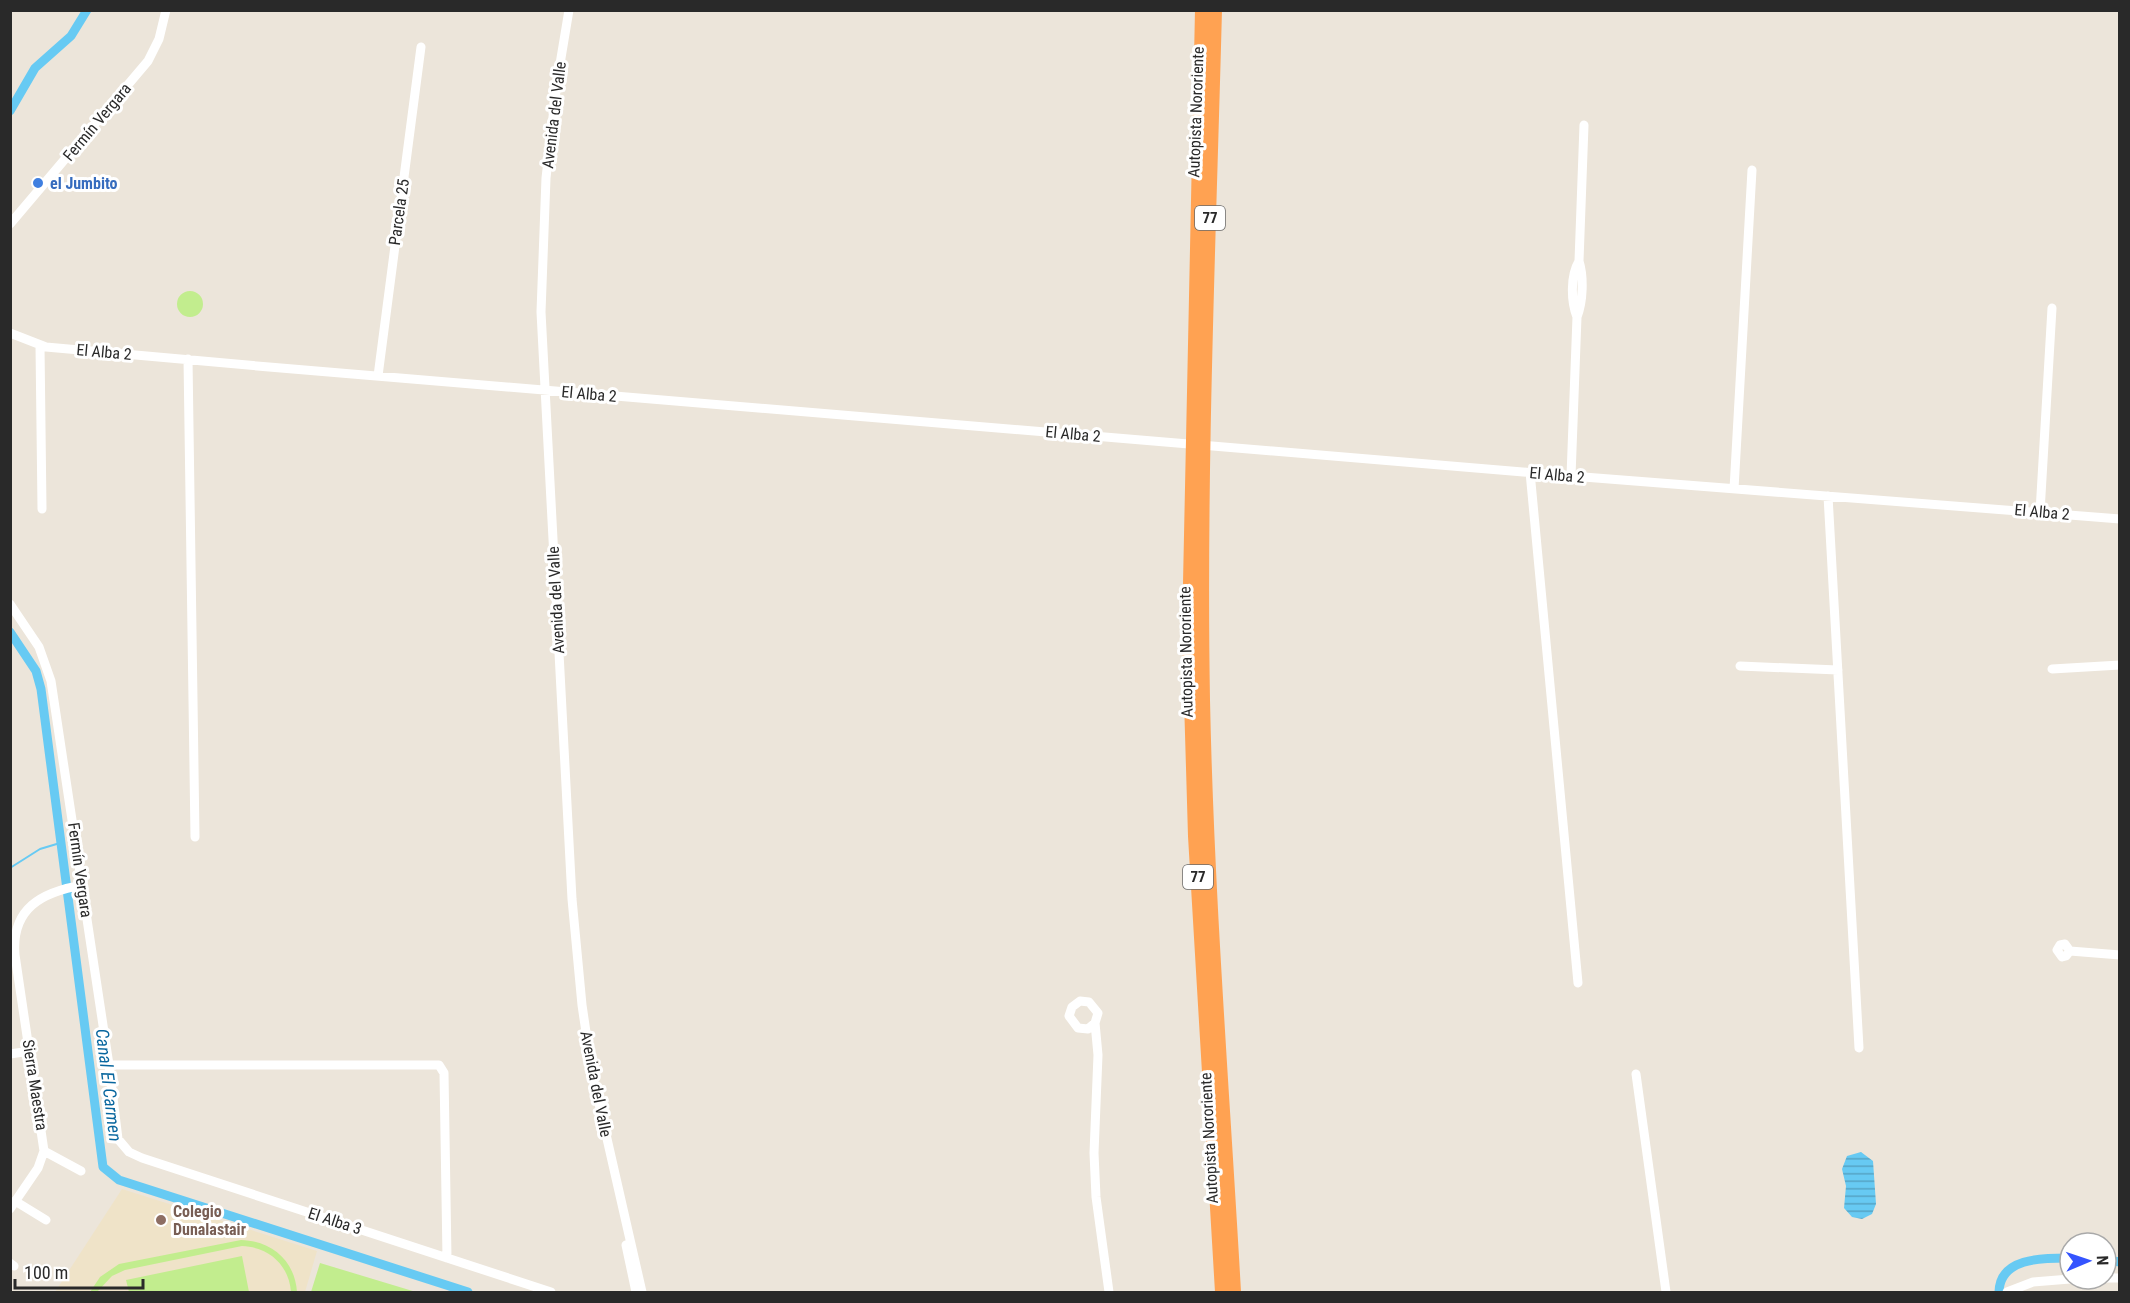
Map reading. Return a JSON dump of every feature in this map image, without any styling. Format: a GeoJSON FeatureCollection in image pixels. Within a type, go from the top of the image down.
{"type":"FeatureCollection","features":[{"type":"Feature","properties":{"kind":"highway","name":"Autopista Nororiente"},"geometry":{"type":"LineString","coordinates":[[1198,426],[1202,10]]}},
{"type":"Feature","properties":{"kind":"highway","name":"Autopista Nororiente"},"geometry":{"type":"LineString","coordinates":[[1215,10],[1197,462],[1189,588],[1192,750],[1222,1293]]}},
{"type":"Feature","properties":{"kind":"highway","name":"Autopista Nororiente"},"geometry":{"type":"LineString","coordinates":[[1197,462],[1204,748],[1234,1293]]}},
{"type":"Feature","properties":{"kind":"street","name":"Fermín Vergara"},"geometry":{"type":"LineString","coordinates":[[10,224],[148,61],[159,39],[166,10]]}},
{"type":"Feature","properties":{"kind":"street","name":"Avenida del Valle"},"geometry":{"type":"LineString","coordinates":[[569,10],[552,115],[544,209],[541,312],[577,967],[592,1073],[616,1188],[642,1293]]}},
{"type":"Feature","properties":{"kind":"street","name":"Parcela 25"},"geometry":{"type":"LineString","coordinates":[[378,376],[421,47]]}},
{"type":"Feature","properties":{"kind":"street"},"geometry":{"type":"LineString","coordinates":[[1571,476],[1577,317],[1581,284],[1579,261],[1584,125]]}},
{"type":"Feature","properties":{"kind":"street"},"geometry":{"type":"LineString","coordinates":[[1734,489],[1752,170]]}},
{"type":"Feature","properties":{"kind":"street"},"geometry":{"type":"LineString","coordinates":[[2040,512],[2052,309]]}},
{"type":"Feature","properties":{"kind":"street","name":"El Alba 2"},"geometry":{"type":"LineString","coordinates":[[10,333],[40,346],[545,391],[2120,519]]}},
{"type":"Feature","properties":{"kind":"street","name":"El Alba 2"},"geometry":{"type":"LineString","coordinates":[[10,342],[27,342]]}},
{"type":"Feature","properties":{"kind":"street"},"geometry":{"type":"LineString","coordinates":[[40,346],[42,509]]}},
{"type":"Feature","properties":{"kind":"street"},"geometry":{"type":"LineString","coordinates":[[188,359],[195,837]]}},
{"type":"Feature","properties":{"kind":"street"},"geometry":{"type":"LineString","coordinates":[[1530,472],[1578,983]]}},
{"type":"Feature","properties":{"kind":"street"},"geometry":{"type":"LineString","coordinates":[[1828,496],[1859,1048]]}},
{"type":"Feature","properties":{"kind":"street","name":"Fermín Vergara"},"geometry":{"type":"LineString","coordinates":[[10,604],[39,647],[51,681],[78,886],[109,1065],[115,1128],[122,1146]]}},
{"type":"Feature","properties":{"kind":"street"},"geometry":{"type":"LineString","coordinates":[[2052,669],[2120,665]]}},
{"type":"Feature","properties":{"kind":"street"},"geometry":{"type":"LineString","coordinates":[[1740,666],[1838,670]]}},
{"type":"Feature","properties":{"kind":"street","name":"Sierra Maestra"},"geometry":{"type":"LineString","coordinates":[[13,1205],[38,1168],[45,1152],[15,941],[18,928],[27,910],[44,895],[78,886]]}},
{"type":"Feature","properties":{"kind":"street"},"geometry":{"type":"LineString","coordinates":[[2070,951],[2120,955]]}},
{"type":"Feature","properties":{"kind":"street"},"geometry":{"type":"LineString","coordinates":[[1095,1023],[1098,1055],[1094,1153],[1096,1197],[1109,1293]]}},
{"type":"Feature","properties":{"kind":"street"},"geometry":{"type":"LineString","coordinates":[[10,1054],[30,1051]]}},
{"type":"Feature","properties":{"kind":"street"},"geometry":{"type":"LineString","coordinates":[[109,1065],[439,1065],[444,1073],[447,1258]]}},
{"type":"Feature","properties":{"kind":"street"},"geometry":{"type":"LineString","coordinates":[[1636,1074],[1666,1293]]}},
{"type":"Feature","properties":{"kind":"street","name":"El Alba 3"},"geometry":{"type":"LineString","coordinates":[[122,1146],[142,1158],[551,1293]]}},
{"type":"Feature","properties":{"kind":"street"},"geometry":{"type":"LineString","coordinates":[[45,1152],[81,1171]]}},
{"type":"Feature","properties":{"kind":"street","name":"Avenida del Valle"},"geometry":{"type":"LineString","coordinates":[[616,1188],[616,1200],[636,1293]]}},
{"type":"Feature","properties":{"kind":"street"},"geometry":{"type":"LineString","coordinates":[[13,1205],[46,1220]]}},
{"type":"Feature","properties":{"kind":"street"},"geometry":{"type":"LineString","coordinates":[[2010,1291],[2033,1282],[2058,1280]]}},
{"type":"Feature","properties":{"kind":"shaded area","name":"Colegio Dunalastair"},"geometry":{"type":"Polygon","coordinates":[[[122,1189],[317,1251],[305,1292],[55,1292],[122,1189]]]}},
{"type":"Feature","properties":{"kind":"green space"},"geometry":{"type":"Polygon","coordinates":[[[190,291],[199,295],[203,304],[199,313],[190,317],[181,313],[177,304],[181,295],[190,291]]]}},
{"type":"Feature","properties":{"kind":"green space"},"geometry":{"type":"Polygon","coordinates":[[[241,1240],[263,1244],[280,1255],[292,1271],[297,1292],[291,1292],[286,1274],[276,1259],[261,1250],[242,1246],[125,1270],[112,1276],[97,1292],[90,1292],[100,1277],[119,1264],[241,1240]]]}},
{"type":"Feature","properties":{"kind":"green space"},"geometry":{"type":"Polygon","coordinates":[[[242,1256],[249,1292],[129,1292],[126,1280],[242,1256]]]}},
{"type":"Feature","properties":{"kind":"green space"},"geometry":{"type":"Polygon","coordinates":[[[320,1263],[416,1292],[311,1292],[320,1263]]]}},
{"type":"Feature","properties":{"kind":"water"},"geometry":{"type":"Polygon","coordinates":[[[1861,1152],[1873,1161],[1876,1204],[1872,1214],[1862,1219],[1852,1217],[1844,1208],[1846,1186],[1842,1169],[1847,1156],[1861,1152]]]}},
{"type":"Feature","properties":{"kind":"waterway","name":"Canal El Carmen"},"geometry":{"type":"LineString","coordinates":[[10,111],[35,68],[71,36],[87,10]]}},
{"type":"Feature","properties":{"kind":"waterway","name":"Canal El Carmen"},"geometry":{"type":"LineString","coordinates":[[10,632],[36,671],[41,689],[103,1167],[119,1180],[468,1292]]}},
{"type":"Feature","properties":{"kind":"waterway"},"geometry":{"type":"LineString","coordinates":[[10,868],[40,849],[60,843]]}},
{"type":"Feature","properties":{"kind":"waterway","name":"Canal El Carmen"},"geometry":{"type":"LineString","coordinates":[[1999,1292],[2001,1280],[2015,1266],[2025,1262],[2058,1258]]}},
{"type":"Feature","properties":{"kind":"place","name":"el Jumbito"},"geometry":{"type":"Point","coordinates":[38,183]}},
{"type":"Feature","properties":{"kind":"place","name":"Colegio Dunalastair"},"geometry":{"type":"Point","coordinates":[161,1220]}}]}
